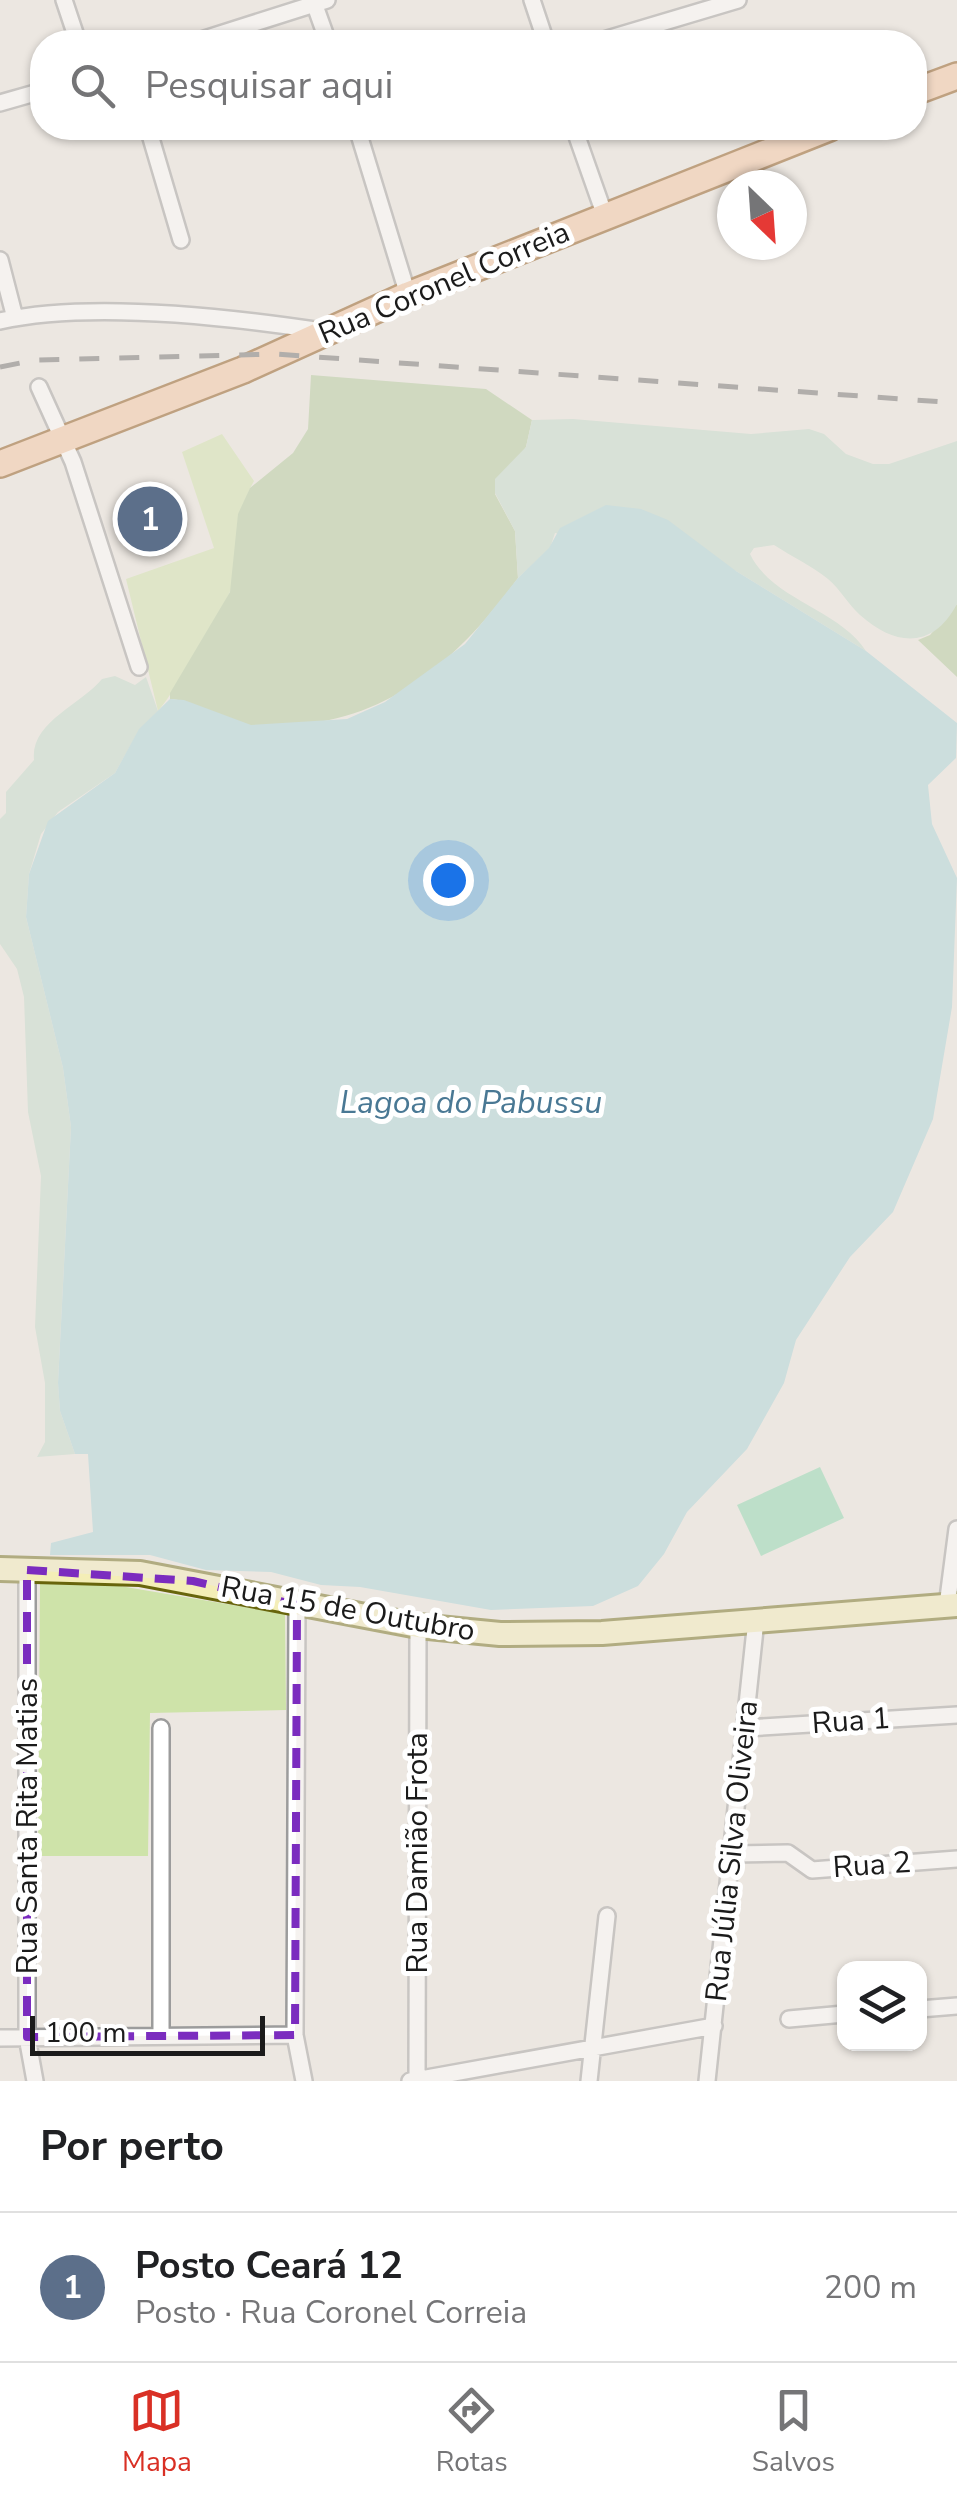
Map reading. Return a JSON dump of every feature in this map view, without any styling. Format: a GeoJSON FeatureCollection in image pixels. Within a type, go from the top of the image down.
{"type":"FeatureCollection","features":[{"type":"Feature","properties":{"kind":"main road"},"geometry":{"type":"LineString","coordinates":[[927,87],[957,76]]}},
{"type":"Feature","properties":{"kind":"main road","name":"Rua Coronel Correia"},"geometry":{"type":"LineString","coordinates":[[0,464],[243,370],[408,296],[798,140]]}},
{"type":"Feature","properties":{"kind":"main road","name":"Rua 15 de Outubro"},"geometry":{"type":"LineString","coordinates":[[0,1569],[140,1574],[418,1626],[540,1636],[952,1606]]}},
{"type":"Feature","properties":{"kind":"street"},"geometry":{"type":"LineString","coordinates":[[64,0],[74,30]]}},
{"type":"Feature","properties":{"kind":"street"},"geometry":{"type":"LineString","coordinates":[[532,0],[542,30]]}},
{"type":"Feature","properties":{"kind":"street"},"geometry":{"type":"LineString","coordinates":[[637,30],[738,0]]}},
{"type":"Feature","properties":{"kind":"street"},"geometry":{"type":"LineString","coordinates":[[231,30],[318,1],[325,30]]}},
{"type":"Feature","properties":{"kind":"street"},"geometry":{"type":"LineString","coordinates":[[0,103],[30,94]]}},
{"type":"Feature","properties":{"kind":"street"},"geometry":{"type":"LineString","coordinates":[[152,140],[182,240]]}},
{"type":"Feature","properties":{"kind":"street"},"geometry":{"type":"LineString","coordinates":[[360,140],[408,296]]}},
{"type":"Feature","properties":{"kind":"street"},"geometry":{"type":"LineString","coordinates":[[578,140],[605,216]]}},
{"type":"Feature","properties":{"kind":"street"},"geometry":{"type":"LineString","coordinates":[[0,260],[7,319],[189,317],[326,332]]}},
{"type":"Feature","properties":{"kind":"street"},"geometry":{"type":"LineString","coordinates":[[39,387],[73,462],[139,667]]}},
{"type":"Feature","properties":{"kind":"street"},"geometry":{"type":"LineString","coordinates":[[952,1606],[957,1529]]}},
{"type":"Feature","properties":{"kind":"street","name":"Rua Santa Rita Matias"},"geometry":{"type":"LineString","coordinates":[[27,1570],[28,2037],[34,2081]]}},
{"type":"Feature","properties":{"kind":"street"},"geometry":{"type":"LineString","coordinates":[[297,1605],[295,2035],[304,2081]]}},
{"type":"Feature","properties":{"kind":"street","name":"Rua Júlia Silva Oliveira"},"geometry":{"type":"LineString","coordinates":[[707,2081],[756,1620]]}},
{"type":"Feature","properties":{"kind":"street","name":"Rua Damião Frota"},"geometry":{"type":"LineString","coordinates":[[413,2080],[418,1626]]}},
{"type":"Feature","properties":{"kind":"street","name":"Rua 1"},"geometry":{"type":"LineString","coordinates":[[746,1728],[957,1714]]}},
{"type":"Feature","properties":{"kind":"street"},"geometry":{"type":"LineString","coordinates":[[161,1728],[161,2034]]}},
{"type":"Feature","properties":{"kind":"street","name":"Rua 2"},"geometry":{"type":"LineString","coordinates":[[733,1854],[788,1853],[812,1870],[957,1859]]}},
{"type":"Feature","properties":{"kind":"street"},"geometry":{"type":"LineString","coordinates":[[589,2081],[607,1916]]}},
{"type":"Feature","properties":{"kind":"street"},"geometry":{"type":"LineString","coordinates":[[927,2008],[957,2006]]}},
{"type":"Feature","properties":{"kind":"street"},"geometry":{"type":"LineString","coordinates":[[790,2019],[837,2015]]}},
{"type":"Feature","properties":{"kind":"street"},"geometry":{"type":"LineString","coordinates":[[413,2080],[714,2026]]}},
{"type":"Feature","properties":{"kind":"street"},"geometry":{"type":"LineString","coordinates":[[0,2038],[295,2035]]}},
{"type":"Feature","properties":{"kind":"highlighted area"},"geometry":{"type":"Polygon","coordinates":[[[27,1570],[193,1581],[297,1605],[295,2035],[27,2037],[27,1570]]]}},
{"type":"Feature","properties":{"kind":"green space"},"geometry":{"type":"Polygon","coordinates":[[[311,375],[486,389],[532,420],[526,447],[495,494],[515,531],[518,578],[464,642],[404,690],[334,719],[294,725],[239,723],[170,699],[170,693],[230,592],[238,514],[250,488],[293,453],[308,429],[311,375]]]}},
{"type":"Feature","properties":{"kind":"green space"},"geometry":{"type":"Polygon","coordinates":[[[573,419],[751,434],[809,429],[824,434],[846,454],[873,464],[889,464],[957,441],[957,604],[937,629],[925,636],[900,637],[874,626],[832,583],[808,565],[774,545],[754,548],[750,554],[774,583],[840,625],[866,651],[736,571],[555,533],[550,548],[518,578],[515,531],[495,493],[495,479],[526,447],[532,420],[573,419]]]}},
{"type":"Feature","properties":{"kind":"green space"},"geometry":{"type":"Polygon","coordinates":[[[222,434],[254,481],[240,520],[232,586],[198,651],[158,711],[126,579],[214,548],[182,452],[222,434]]]}},
{"type":"Feature","properties":{"kind":"green space"},"geometry":{"type":"Polygon","coordinates":[[[957,604],[957,677],[918,640],[930,635],[957,604]]]}},
{"type":"Feature","properties":{"kind":"green space"},"geometry":{"type":"Polygon","coordinates":[[[115,676],[135,685],[146,677],[158,711],[139,730],[115,773],[58,812],[41,834],[29,874],[26,917],[63,1068],[71,1127],[58,1382],[60,1411],[75,1454],[37,1457],[45,1442],[45,1383],[35,1327],[41,1176],[28,1112],[24,997],[17,969],[0,944],[0,819],[6,813],[6,792],[34,760],[35,747],[48,725],[102,679],[115,676]]]}},
{"type":"Feature","properties":{"kind":"green space"},"geometry":{"type":"Polygon","coordinates":[[[820,1467],[844,1518],[761,1556],[737,1505],[820,1467]]]}},
{"type":"Feature","properties":{"kind":"green space"},"geometry":{"type":"Polygon","coordinates":[[[40,1584],[108,1584],[285,1614],[286,1710],[150,1713],[148,1856],[38,1856],[40,1584]]]}},
{"type":"Feature","properties":{"kind":"water","name":"Lagoa do Pabussu"},"geometry":{"type":"Polygon","coordinates":[[[606,505],[641,509],[668,520],[736,571],[866,651],[957,723],[956,758],[928,785],[932,824],[957,878],[952,1007],[933,1119],[893,1212],[850,1257],[796,1340],[784,1383],[747,1449],[687,1512],[664,1554],[638,1586],[593,1606],[491,1610],[360,1587],[321,1585],[271,1572],[206,1570],[150,1555],[50,1555],[51,1543],[93,1532],[88,1454],[75,1454],[60,1411],[58,1383],[71,1127],[63,1068],[26,917],[29,874],[48,821],[115,773],[139,729],[170,699],[184,700],[251,725],[347,719],[385,702],[465,644],[518,578],[549,548],[560,528],[606,505]]]}},
{"type":"Feature","properties":{"kind":"railway"},"geometry":{"type":"LineString","coordinates":[[0,367],[35,360],[275,354],[957,403]]}},
{"type":"Feature","properties":{"kind":"place","name":"Posto Ceará 12"},"geometry":{"type":"Point","coordinates":[150,519]}}]}
